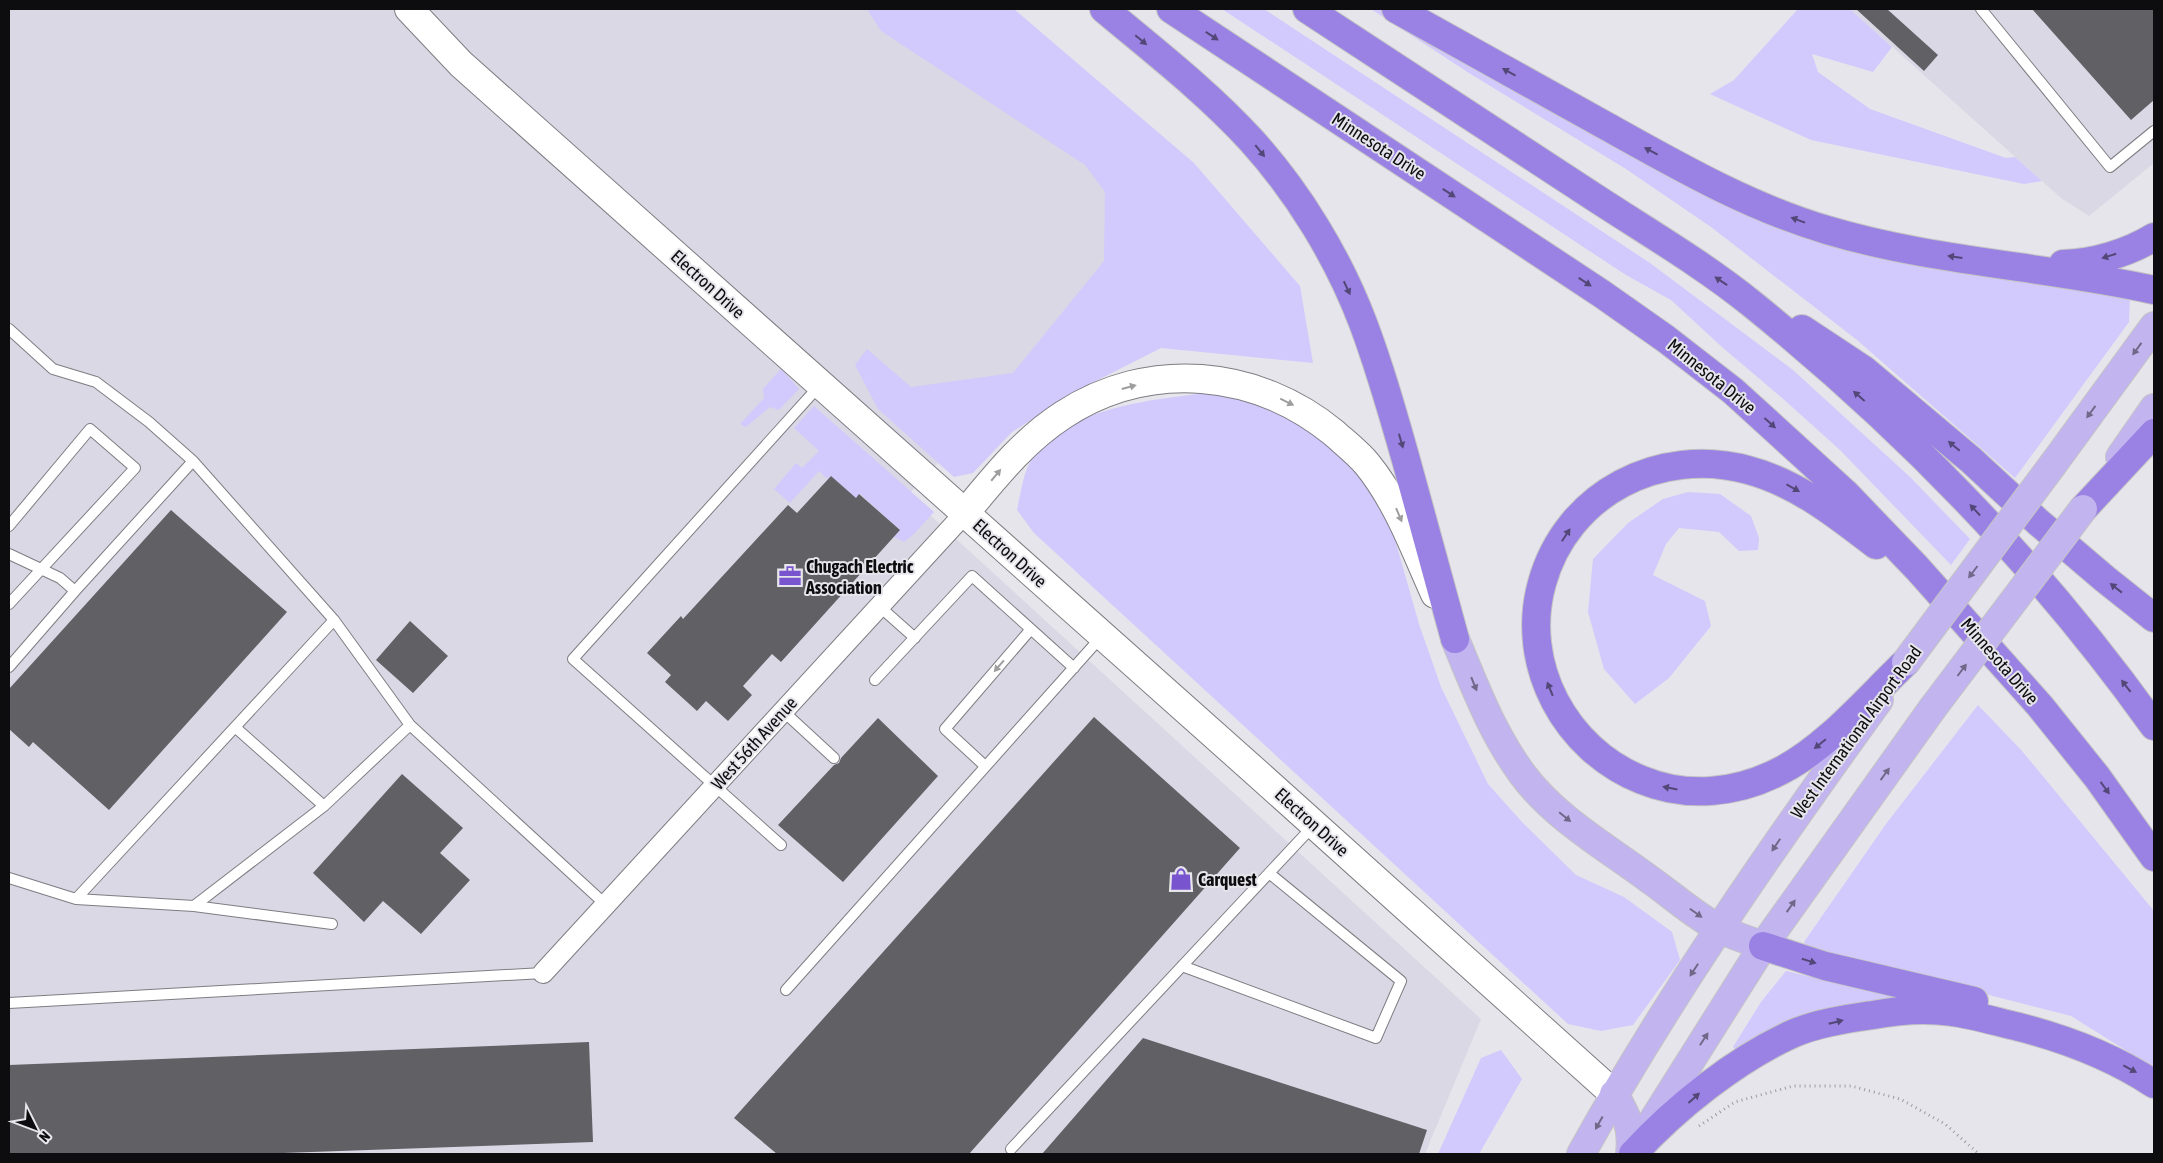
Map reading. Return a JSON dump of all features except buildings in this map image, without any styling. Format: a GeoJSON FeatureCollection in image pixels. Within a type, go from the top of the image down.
{"type":"FeatureCollection","features":[{"type":"Feature","properties":{"kind":"highway"},"geometry":{"type":"LineString","coordinates":[[1104,9],[1216,104],[1251,141],[1286,184],[1336,263],[1363,322],[1390,404],[1455,639]]}},
{"type":"Feature","properties":{"kind":"highway","name":"Minnesota Drive"},"geometry":{"type":"LineString","coordinates":[[1171,9],[1602,294],[1666,339],[1733,391],[1846,493],[2003,663],[2076,749],[2154,857]]}},
{"type":"Feature","properties":{"kind":"highway"},"geometry":{"type":"LineString","coordinates":[[1307,9],[1752,303],[1807,331],[1864,370],[1971,460],[2097,573],[2154,618]]}},
{"type":"Feature","properties":{"kind":"highway"},"geometry":{"type":"LineString","coordinates":[[1396,9],[1646,149],[1760,206],[1826,230],[1900,249],[2101,278],[2154,290]]}},
{"type":"Feature","properties":{"kind":"highway"},"geometry":{"type":"LineString","coordinates":[[2004,264],[2083,262],[2131,249],[2154,237]]}},
{"type":"Feature","properties":{"kind":"highway"},"geometry":{"type":"LineString","coordinates":[[1752,303],[1878,413],[1972,506],[2061,605],[2128,689],[2154,726]]}},
{"type":"Feature","properties":{"kind":"highway"},"geometry":{"type":"LineString","coordinates":[[2084,509],[2154,433]]}},
{"type":"Feature","properties":{"kind":"highway"},"geometry":{"type":"LineString","coordinates":[[1906,662],[1820,745],[1784,770],[1750,785],[1716,791],[1685,791],[1654,785],[1625,773],[1598,756],[1576,735],[1557,707],[1543,671],[1537,642],[1537,610],[1542,584],[1554,553],[1570,528],[1589,506],[1612,489],[1636,476],[1659,468],[1684,464],[1718,464],[1748,470],[1782,481],[1811,498],[1940,594]]}},
{"type":"Feature","properties":{"kind":"highway"},"geometry":{"type":"LineString","coordinates":[[1762,946],[1825,966],[1980,1002],[2048,1023],[2080,1037],[2105,1056]]}},
{"type":"Feature","properties":{"kind":"highway"},"geometry":{"type":"LineString","coordinates":[[1631,1154],[1658,1126],[1731,1068],[1793,1034],[1848,1018],[1913,1010],[1951,1012],[2045,1034],[2105,1056],[2133,1070],[2154,1084]]}},
{"type":"Feature","properties":{"kind":"main road","name":"West International Airport Road"},"geometry":{"type":"LineString","coordinates":[[1581,1154],[1614,1094],[1720,929],[1788,828],[1906,662],[2154,326]]}},
{"type":"Feature","properties":{"kind":"main road"},"geometry":{"type":"LineString","coordinates":[[1631,1154],[1762,946],[1932,709],[2084,509],[2154,408]]}},
{"type":"Feature","properties":{"kind":"main road"},"geometry":{"type":"LineString","coordinates":[[1455,639],[1485,713],[1507,752],[1524,777],[1540,795],[1587,834],[1720,929],[1762,946]]}},
{"type":"Feature","properties":{"kind":"main road"},"geometry":{"type":"LineString","coordinates":[[1614,1094],[1625,1112],[1630,1126],[1631,1154]]}},
{"type":"Feature","properties":{"kind":"street","name":"Electron Drive"},"geometry":{"type":"LineString","coordinates":[[409,9],[461,64],[1614,1094]]}},
{"type":"Feature","properties":{"kind":"street"},"geometry":{"type":"LineString","coordinates":[[964,513],[1006,463],[1027,442],[1064,415],[1095,398],[1157,380],[1227,381],[1259,390],[1287,401],[1317,419],[1367,463],[1397,508],[1455,639]]}},
{"type":"Feature","properties":{"kind":"street","name":"West 56th Avenue"},"geometry":{"type":"LineString","coordinates":[[543,973],[964,513]]}},
{"type":"Feature","properties":{"kind":"lane"},"geometry":{"type":"LineString","coordinates":[[1981,9],[2110,167],[2154,131]]}},
{"type":"Feature","properties":{"kind":"lane"},"geometry":{"type":"LineString","coordinates":[[9,329],[53,369],[96,382],[149,422],[193,461],[334,620],[410,725],[606,904]]}},
{"type":"Feature","properties":{"kind":"lane"},"geometry":{"type":"LineString","coordinates":[[781,845],[573,659],[820,384]]}},
{"type":"Feature","properties":{"kind":"lane"},"geometry":{"type":"LineString","coordinates":[[9,526],[90,429],[135,468],[9,604]]}},
{"type":"Feature","properties":{"kind":"lane"},"geometry":{"type":"LineString","coordinates":[[9,667],[193,461]]}},
{"type":"Feature","properties":{"kind":"lane"},"geometry":{"type":"LineString","coordinates":[[9,554],[60,578],[75,591]]}},
{"type":"Feature","properties":{"kind":"lane"},"geometry":{"type":"LineString","coordinates":[[875,680],[972,576],[1074,668]]}},
{"type":"Feature","properties":{"kind":"lane"},"geometry":{"type":"LineString","coordinates":[[879,606],[915,638]]}},
{"type":"Feature","properties":{"kind":"lane"},"geometry":{"type":"LineString","coordinates":[[76,899],[334,620]]}},
{"type":"Feature","properties":{"kind":"lane"},"geometry":{"type":"LineString","coordinates":[[985,766],[945,729],[1031,629]]}},
{"type":"Feature","properties":{"kind":"lane"},"geometry":{"type":"LineString","coordinates":[[786,990],[1102,635]]}},
{"type":"Feature","properties":{"kind":"lane"},"geometry":{"type":"LineString","coordinates":[[783,711],[834,758]]}},
{"type":"Feature","properties":{"kind":"lane"},"geometry":{"type":"LineString","coordinates":[[194,906],[324,806],[410,725]]}},
{"type":"Feature","properties":{"kind":"lane"},"geometry":{"type":"LineString","coordinates":[[236,728],[324,806]]}},
{"type":"Feature","properties":{"kind":"lane"},"geometry":{"type":"LineString","coordinates":[[1011,1149],[1314,824]]}},
{"type":"Feature","properties":{"kind":"lane"},"geometry":{"type":"LineString","coordinates":[[1182,966],[1376,1038],[1401,981],[1269,873]]}},
{"type":"Feature","properties":{"kind":"lane"},"geometry":{"type":"LineString","coordinates":[[9,878],[76,899],[194,906],[332,924]]}},
{"type":"Feature","properties":{"kind":"lane"},"geometry":{"type":"LineString","coordinates":[[9,1003],[543,973]]}},
{"type":"Feature","properties":{"kind":"path"},"geometry":{"type":"LineString","coordinates":[[1694,1129],[1734,1102],[1793,1086],[1851,1086],[1900,1099],[1945,1124],[1979,1154]]}},
{"type":"Feature","properties":{"kind":"shaded area"},"geometry":{"type":"Polygon","coordinates":[[[9,9],[892,9],[1113,160],[1124,254],[1015,381],[908,495],[1481,1019],[1425,1154],[9,1154],[9,9]]]}},
{"type":"Feature","properties":{"kind":"shaded area"},"geometry":{"type":"Polygon","coordinates":[[[867,9],[1015,10],[1194,163],[1300,286],[1313,363],[1161,348],[1086,386],[1012,432],[973,473],[954,477],[878,409],[855,365],[867,349],[911,387],[1013,373],[1104,261],[1105,192],[1085,165],[881,31],[867,9]]]}},
{"type":"Feature","properties":{"kind":"shaded area"},"geometry":{"type":"Polygon","coordinates":[[[1222,9],[1264,9],[1650,263],[1793,370],[1910,477],[1970,539],[1951,565],[1840,450],[1671,300],[1626,275],[1222,9]]]}},
{"type":"Feature","properties":{"kind":"shaded area"},"geometry":{"type":"Polygon","coordinates":[[[1371,9],[1383,9],[1732,202],[2130,296],[2129,322],[2015,478],[1857,340],[1711,227],[1626,169],[1469,73],[1371,9]]]}},
{"type":"Feature","properties":{"kind":"shaded area"},"geometry":{"type":"Polygon","coordinates":[[[1798,9],[1850,9],[1892,47],[1873,72],[1812,54],[1818,72],[1870,109],[2006,158],[2015,157],[2042,181],[2024,184],[1811,140],[1710,94],[1734,80],[1798,9]]]}},
{"type":"Feature","properties":{"kind":"shaded area"},"geometry":{"type":"Polygon","coordinates":[[[1850,9],[2154,9],[2154,163],[2089,216],[2061,198],[1850,9]]]}},
{"type":"Feature","properties":{"kind":"shaded area"},"geometry":{"type":"Polygon","coordinates":[[[781,369],[799,389],[779,410],[770,407],[746,427],[740,424],[764,398],[763,389],[781,369]]]}},
{"type":"Feature","properties":{"kind":"shaded area"},"geometry":{"type":"Polygon","coordinates":[[[1205,393],[1251,400],[1298,424],[1331,447],[1373,481],[1392,529],[1419,624],[1441,687],[1488,784],[1522,822],[1576,875],[1624,897],[1672,932],[1680,960],[1633,1025],[1601,1031],[1568,1024],[1034,533],[1017,510],[1023,482],[1030,462],[1051,439],[1070,426],[1091,416],[1136,403],[1205,393]]]}},
{"type":"Feature","properties":{"kind":"shaded area"},"geometry":{"type":"Polygon","coordinates":[[[814,406],[934,512],[904,542],[894,537],[900,530],[860,494],[856,498],[831,476],[827,479],[819,471],[790,503],[774,489],[796,463],[802,468],[819,451],[794,428],[814,406]]]}},
{"type":"Feature","properties":{"kind":"shaded area"},"geometry":{"type":"Polygon","coordinates":[[[1688,492],[1720,494],[1751,516],[1759,538],[1758,550],[1739,551],[1719,532],[1679,528],[1666,544],[1653,575],[1705,601],[1711,626],[1669,678],[1635,704],[1604,669],[1588,612],[1593,559],[1628,523],[1663,499],[1688,492]]]}},
{"type":"Feature","properties":{"kind":"shaded area"},"geometry":{"type":"Polygon","coordinates":[[[1978,705],[2022,751],[2154,911],[2154,1068],[2071,1016],[1809,949],[1804,942],[1886,824],[1978,705]]]}},
{"type":"Feature","properties":{"kind":"shaded area"},"geometry":{"type":"Polygon","coordinates":[[[1786,971],[1903,999],[1738,1052],[1733,1047],[1761,1002],[1786,971]]]}},
{"type":"Feature","properties":{"kind":"shaded area"},"geometry":{"type":"Polygon","coordinates":[[[1501,1050],[1522,1079],[1479,1154],[1438,1154],[1481,1058],[1501,1050]]]}},
{"type":"Feature","properties":{"kind":"place","name":"Chugach Electric Association"},"geometry":{"type":"Point","coordinates":[790,576]}},
{"type":"Feature","properties":{"kind":"place","name":"Carquest"},"geometry":{"type":"Point","coordinates":[1181,879]}}]}
